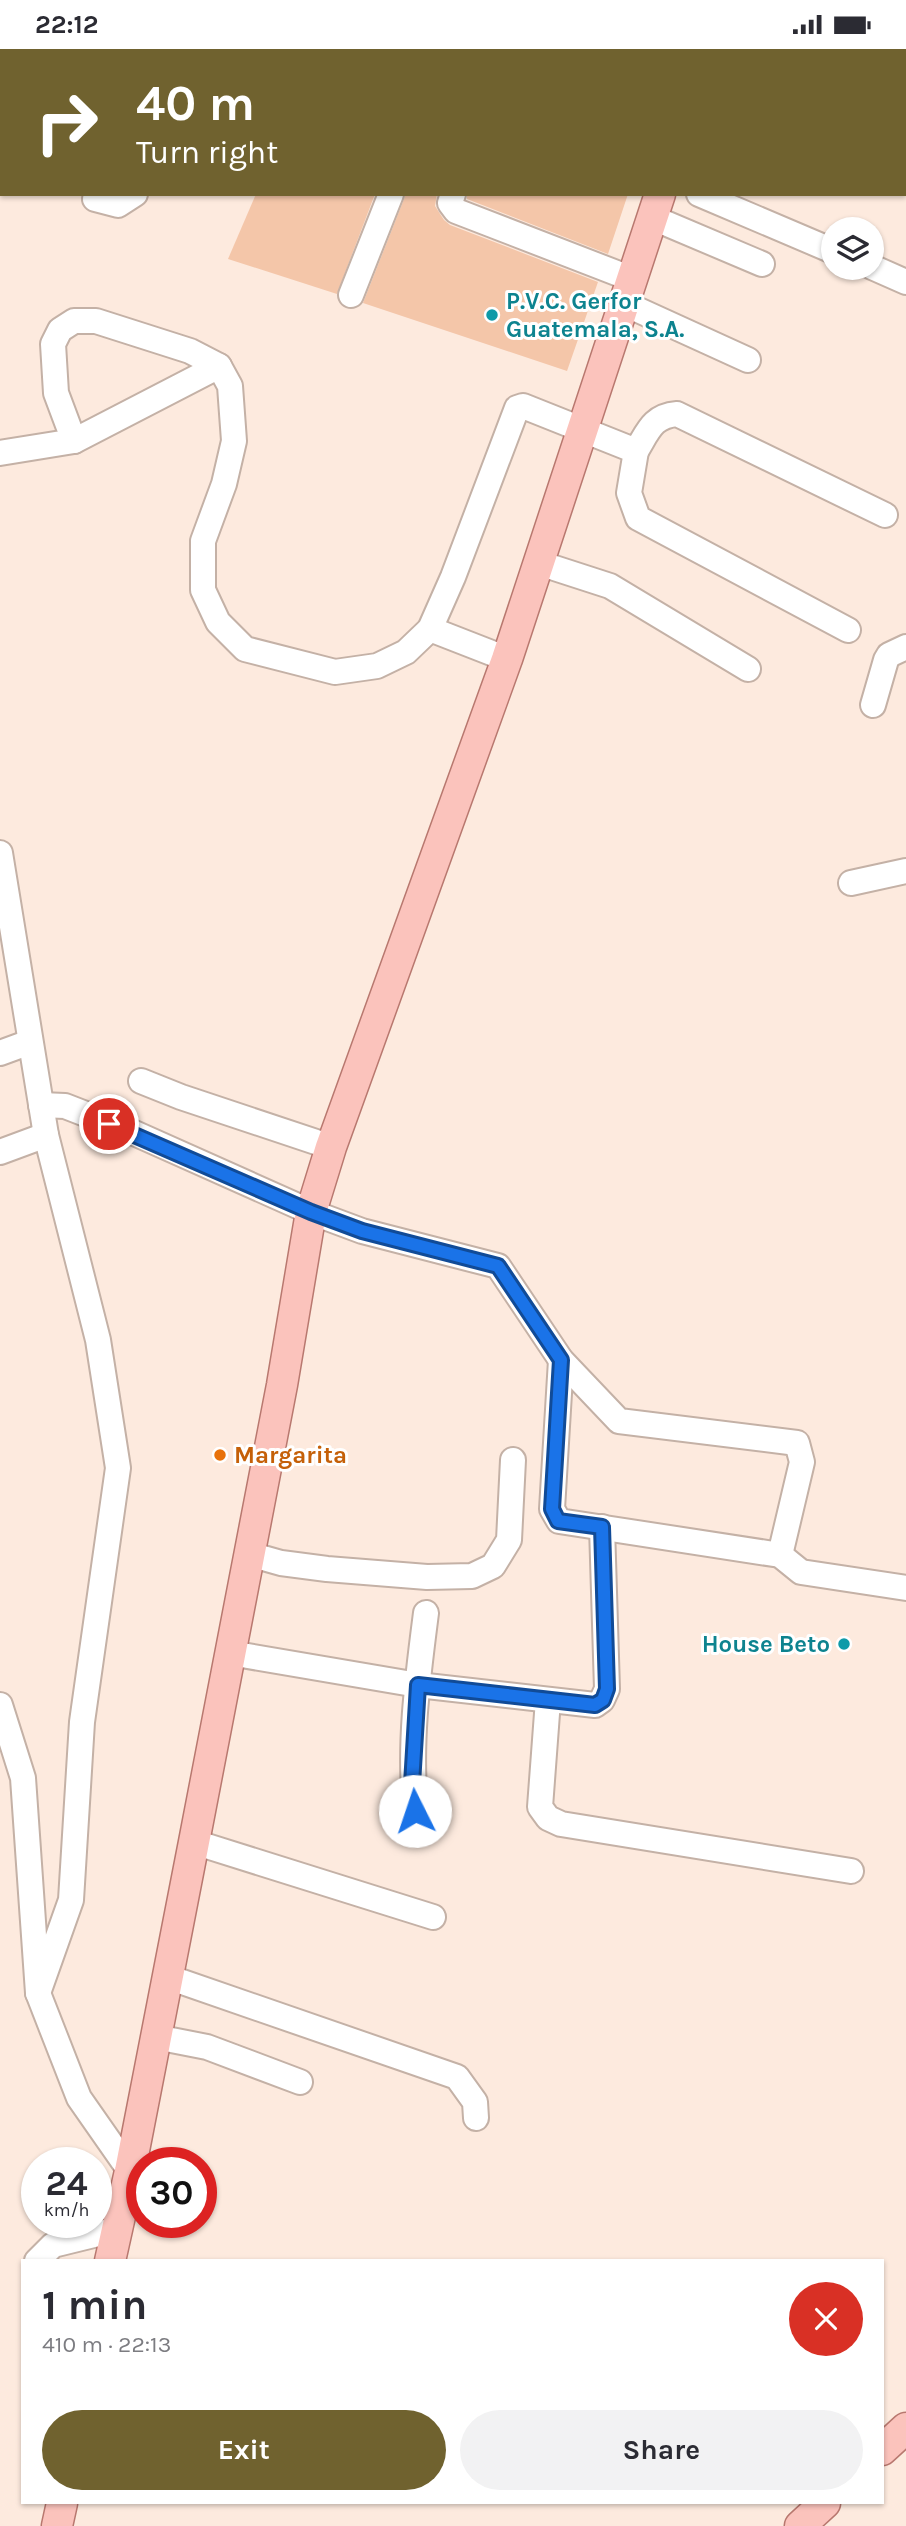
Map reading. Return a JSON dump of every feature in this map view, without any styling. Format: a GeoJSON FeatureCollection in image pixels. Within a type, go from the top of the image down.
{"type":"FeatureCollection","features":[{"type":"Feature","properties":{"kind":"main road"},"geometry":{"type":"LineString","coordinates":[[135,2147],[282,1385],[311,1212],[331,1147],[507,659],[656,206]]}},
{"type":"Feature","properties":{"kind":"main road"},"geometry":{"type":"LineString","coordinates":[[110,2259],[126,2190]]}},
{"type":"Feature","properties":{"kind":"main road"},"geometry":{"type":"LineString","coordinates":[[884,2448],[906,2428]]}},
{"type":"Feature","properties":{"kind":"main road"},"geometry":{"type":"LineString","coordinates":[[57,2526],[62,2504]]}},
{"type":"Feature","properties":{"kind":"main road"},"geometry":{"type":"LineString","coordinates":[[800,2526],[824,2504]]}},
{"type":"Feature","properties":{"kind":"street"},"geometry":{"type":"LineString","coordinates":[[95,199],[118,205],[132,196]]}},
{"type":"Feature","properties":{"kind":"street"},"geometry":{"type":"LineString","coordinates":[[351,295],[390,196]]}},
{"type":"Feature","properties":{"kind":"street"},"geometry":{"type":"LineString","coordinates":[[452,196],[450,203],[456,211],[628,291],[748,360]]}},
{"type":"Feature","properties":{"kind":"street"},"geometry":{"type":"LineString","coordinates":[[704,196],[821,246]]}},
{"type":"Feature","properties":{"kind":"street"},"geometry":{"type":"LineString","coordinates":[[656,206],[762,264]]}},
{"type":"Feature","properties":{"kind":"street"},"geometry":{"type":"LineString","coordinates":[[884,272],[906,282]]}},
{"type":"Feature","properties":{"kind":"street"},"geometry":{"type":"LineString","coordinates":[[74,441],[56,393],[53,344],[60,330],[74,321],[96,321],[190,351],[219,366],[230,386],[234,441],[224,484],[203,541],[203,590],[218,622],[245,649],[335,673],[377,666],[406,652],[430,629],[453,577],[517,408],[523,406],[636,451]]}},
{"type":"Feature","properties":{"kind":"street"},"geometry":{"type":"LineString","coordinates":[[0,453],[74,441],[219,366]]}},
{"type":"Feature","properties":{"kind":"street"},"geometry":{"type":"LineString","coordinates":[[848,630],[638,518],[629,493],[636,451],[655,422],[664,415],[677,414],[885,515]]}},
{"type":"Feature","properties":{"kind":"street"},"geometry":{"type":"LineString","coordinates":[[539,563],[610,586],[748,669]]}},
{"type":"Feature","properties":{"kind":"street"},"geometry":{"type":"LineString","coordinates":[[430,629],[507,659]]}},
{"type":"Feature","properties":{"kind":"street"},"geometry":{"type":"LineString","coordinates":[[873,705],[886,660],[889,655],[906,647]]}},
{"type":"Feature","properties":{"kind":"street"},"geometry":{"type":"LineString","coordinates":[[0,853],[46,1135],[98,1340],[118,1468],[82,1722],[71,1900],[38,1993]]}},
{"type":"Feature","properties":{"kind":"street"},"geometry":{"type":"LineString","coordinates":[[851,883],[906,871]]}},
{"type":"Feature","properties":{"kind":"street"},"geometry":{"type":"LineString","coordinates":[[0,1053],[30,1042]]}},
{"type":"Feature","properties":{"kind":"street"},"geometry":{"type":"LineString","coordinates":[[141,1081],[331,1147]]}},
{"type":"Feature","properties":{"kind":"street"},"geometry":{"type":"LineString","coordinates":[[41,1105],[65,1106],[132,1132],[311,1212],[362,1231],[498,1266],[561,1360],[619,1421],[797,1443],[802,1462],[780,1555]]}},
{"type":"Feature","properties":{"kind":"street"},"geometry":{"type":"LineString","coordinates":[[0,1152],[46,1135]]}},
{"type":"Feature","properties":{"kind":"street"},"geometry":{"type":"LineString","coordinates":[[561,1360],[552,1509],[558,1521],[780,1555],[801,1572],[906,1588]]}},
{"type":"Feature","properties":{"kind":"street"},"geometry":{"type":"LineString","coordinates":[[249,1554],[281,1563],[327,1569],[426,1577],[472,1576],[493,1566],[509,1540],[513,1460]]}},
{"type":"Feature","properties":{"kind":"street"},"geometry":{"type":"LineString","coordinates":[[230,1653],[418,1685],[595,1705],[603,1700],[607,1689],[602,1527]]}},
{"type":"Feature","properties":{"kind":"street"},"geometry":{"type":"LineString","coordinates":[[415,1811],[412,1784],[426,1613]]}},
{"type":"Feature","properties":{"kind":"street"},"geometry":{"type":"LineString","coordinates":[[548,1700],[540,1807],[548,1818],[562,1824],[852,1871]]}},
{"type":"Feature","properties":{"kind":"street"},"geometry":{"type":"LineString","coordinates":[[0,1705],[23,1778],[38,1993],[79,2098],[126,2165]]}},
{"type":"Feature","properties":{"kind":"street"},"geometry":{"type":"LineString","coordinates":[[194,1842],[433,1917]]}},
{"type":"Feature","properties":{"kind":"street"},"geometry":{"type":"LineString","coordinates":[[168,1977],[457,2077],[475,2102],[476,2118]]}},
{"type":"Feature","properties":{"kind":"street"},"geometry":{"type":"LineString","coordinates":[[156,2038],[207,2047],[300,2082]]}},
{"type":"Feature","properties":{"kind":"street"},"geometry":{"type":"LineString","coordinates":[[39,2259],[53,2245],[118,2229]]}},
{"type":"Feature","properties":{"kind":"building"},"geometry":{"type":"Polygon","coordinates":[[[255,196],[374,196],[337,294],[228,259],[255,196]]]}},
{"type":"Feature","properties":{"kind":"building"},"geometry":{"type":"Polygon","coordinates":[[[405,196],[437,196],[435,206],[450,225],[598,282],[567,371],[363,303],[405,196]]]}},
{"type":"Feature","properties":{"kind":"building"},"geometry":{"type":"Polygon","coordinates":[[[467,196],[627,196],[608,254],[467,199],[467,196]]]}},
{"type":"Feature","properties":{"kind":"place","name":"P.V.C. Gerfor Guatemala, S.A."},"geometry":{"type":"Point","coordinates":[492,315]}},
{"type":"Feature","properties":{"kind":"place","name":"Margarita"},"geometry":{"type":"Point","coordinates":[220,1455]}},
{"type":"Feature","properties":{"kind":"place","name":"House Beto"},"geometry":{"type":"Point","coordinates":[844,1644]}},
{"type":"Feature","properties":{"kind":"route"},"geometry":{"type":"LineString","coordinates":[[109,1124],[311,1212],[362,1231],[498,1266],[561,1360],[552,1509],[558,1521],[602,1527],[607,1689],[603,1700],[595,1705],[418,1685],[412,1784],[415,1811]]}}]}
